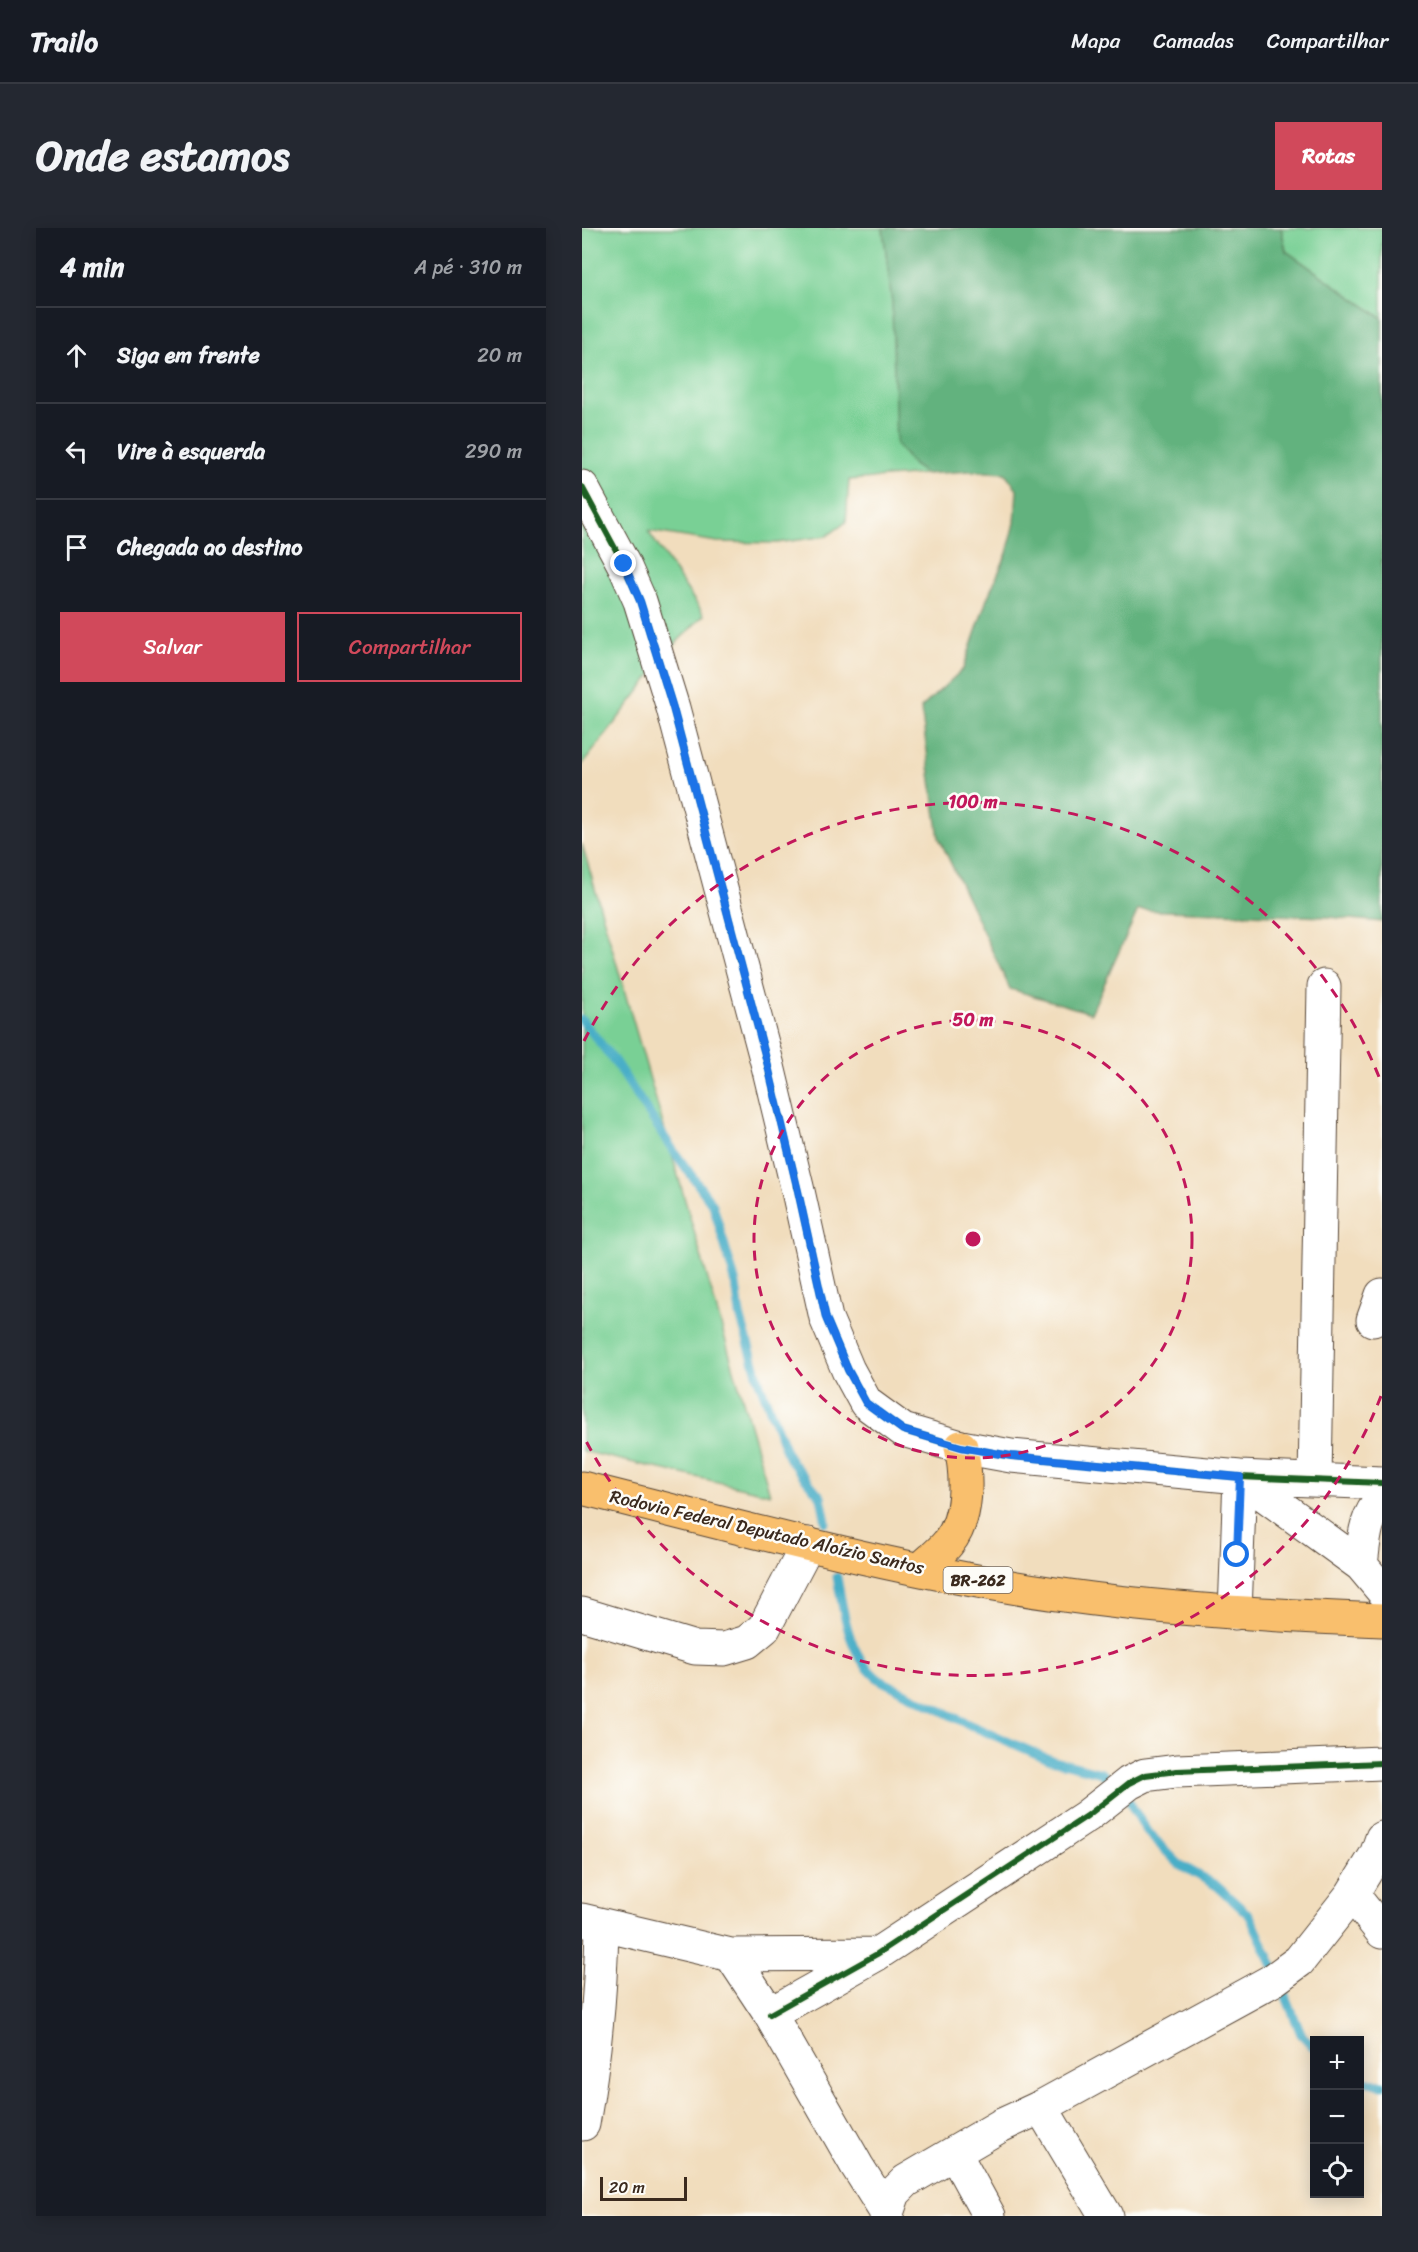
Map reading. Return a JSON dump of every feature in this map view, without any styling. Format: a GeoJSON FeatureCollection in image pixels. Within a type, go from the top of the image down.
{"type":"FeatureCollection","features":[{"type":"Feature","properties":{"kind":"highway"},"geometry":{"type":"LineString","coordinates":[[921,1569],[950,1542],[957,1527],[965,1498],[966,1470],[961,1447]]}},
{"type":"Feature","properties":{"kind":"highway","name":"Rodovia Federal Deputado Aloízio Santos"},"geometry":{"type":"LineString","coordinates":[[582,1488],[808,1544],[921,1569],[1055,1594],[1234,1613],[1382,1620]]}},
{"type":"Feature","properties":{"kind":"street"},"geometry":{"type":"LineString","coordinates":[[582,487],[624,564],[640,601],[673,708],[768,1066],[826,1318],[848,1370],[866,1403],[903,1430],[961,1447],[1011,1456],[1240,1477],[1382,1483]]}},
{"type":"Feature","properties":{"kind":"street"},"geometry":{"type":"LineString","coordinates":[[1316,1480],[1324,986]]}},
{"type":"Feature","properties":{"kind":"street"},"geometry":{"type":"LineString","coordinates":[[1240,1477],[1361,1565],[1382,1590]]}},
{"type":"Feature","properties":{"kind":"street"},"geometry":{"type":"LineString","coordinates":[[1234,1613],[1240,1477]]}},
{"type":"Feature","properties":{"kind":"street"},"geometry":{"type":"LineString","coordinates":[[1361,1565],[1364,1535],[1369,1519],[1382,1500]]}},
{"type":"Feature","properties":{"kind":"street"},"geometry":{"type":"LineString","coordinates":[[582,1614],[695,1648],[724,1648],[747,1642],[764,1628],[808,1544]]}},
{"type":"Feature","properties":{"kind":"street"},"geometry":{"type":"LineString","coordinates":[[770,2014],[877,1954],[1087,1816],[1129,1783],[1145,1775],[1161,1772],[1382,1763]]}},
{"type":"Feature","properties":{"kind":"street"},"geometry":{"type":"LineString","coordinates":[[886,2214],[894,2193],[906,2181],[1000,2126],[1041,2107],[1272,1980],[1299,1961],[1352,1894],[1380,1847]]}},
{"type":"Feature","properties":{"kind":"street"},"geometry":{"type":"LineString","coordinates":[[1352,1894],[1382,1932]]}},
{"type":"Feature","properties":{"kind":"street"},"geometry":{"type":"LineString","coordinates":[[583,2124],[594,2063],[601,1988],[592,1922],[730,1954],[877,1954]]}},
{"type":"Feature","properties":{"kind":"street"},"geometry":{"type":"LineString","coordinates":[[730,1954],[770,2014],[886,2214]]}},
{"type":"Feature","properties":{"kind":"street"},"geometry":{"type":"LineString","coordinates":[[1041,2107],[1106,2216]]}},
{"type":"Feature","properties":{"kind":"street"},"geometry":{"type":"LineString","coordinates":[[955,2154],[989,2216]]}},
{"type":"Feature","properties":{"kind":"green space"},"geometry":{"type":"Polygon","coordinates":[[[582,228],[883,228],[913,465],[926,474],[849,480],[846,522],[827,536],[777,543],[717,542],[648,531],[704,615],[678,641],[582,765],[582,228]]]}},
{"type":"Feature","properties":{"kind":"green space"},"geometry":{"type":"Polygon","coordinates":[[[883,228],[1281,228],[1286,251],[1382,318],[1382,922],[1327,917],[1138,910],[1091,1013],[1010,989],[939,838],[921,708],[963,669],[987,599],[1007,553],[1015,523],[1017,489],[1005,473],[970,471],[926,474],[913,465],[896,444],[892,303],[883,228]]]}},
{"type":"Feature","properties":{"kind":"green space"},"geometry":{"type":"Polygon","coordinates":[[[1281,228],[1382,228],[1382,318],[1286,251],[1281,228]]]}},
{"type":"Feature","properties":{"kind":"green space"},"geometry":{"type":"Polygon","coordinates":[[[582,844],[770,1494],[582,1451],[582,844]]]}},
{"type":"Feature","properties":{"kind":"waterway"},"geometry":{"type":"LineString","coordinates":[[582,1020],[615,1062],[673,1150],[713,1205],[736,1284],[740,1315],[760,1384],[789,1459],[821,1497],[826,1522]]}},
{"type":"Feature","properties":{"kind":"waterway"},"geometry":{"type":"LineString","coordinates":[[837,1577],[845,1620],[854,1647],[869,1670],[880,1680],[970,1725],[1051,1760],[1102,1773],[1125,1795],[1148,1833],[1179,1864],[1217,1886],[1250,1916],[1275,1970]]}},
{"type":"Feature","properties":{"kind":"waterway"},"geometry":{"type":"LineString","coordinates":[[1280,1982],[1301,2034],[1310,2044]]}},
{"type":"Feature","properties":{"kind":"waterway"},"geometry":{"type":"LineString","coordinates":[[1364,2081],[1382,2085]]}},
{"type":"Feature","properties":{"kind":"cycle path"},"geometry":{"type":"LineString","coordinates":[[582,487],[624,565],[640,601],[673,708],[768,1066],[826,1318],[848,1370],[866,1403],[903,1430],[961,1447],[1011,1456],[1240,1477],[1382,1483]]}},
{"type":"Feature","properties":{"kind":"cycle path"},"geometry":{"type":"LineString","coordinates":[[770,2014],[877,1954],[1087,1816],[1129,1783],[1145,1775],[1177,1771],[1382,1763]]}},
{"type":"Feature","properties":{"kind":"route"},"geometry":{"type":"LineString","coordinates":[[624,564],[640,601],[673,708],[768,1066],[826,1318],[848,1370],[866,1403],[903,1430],[961,1447],[1011,1456],[1240,1477],[1237,1555]]}}]}
